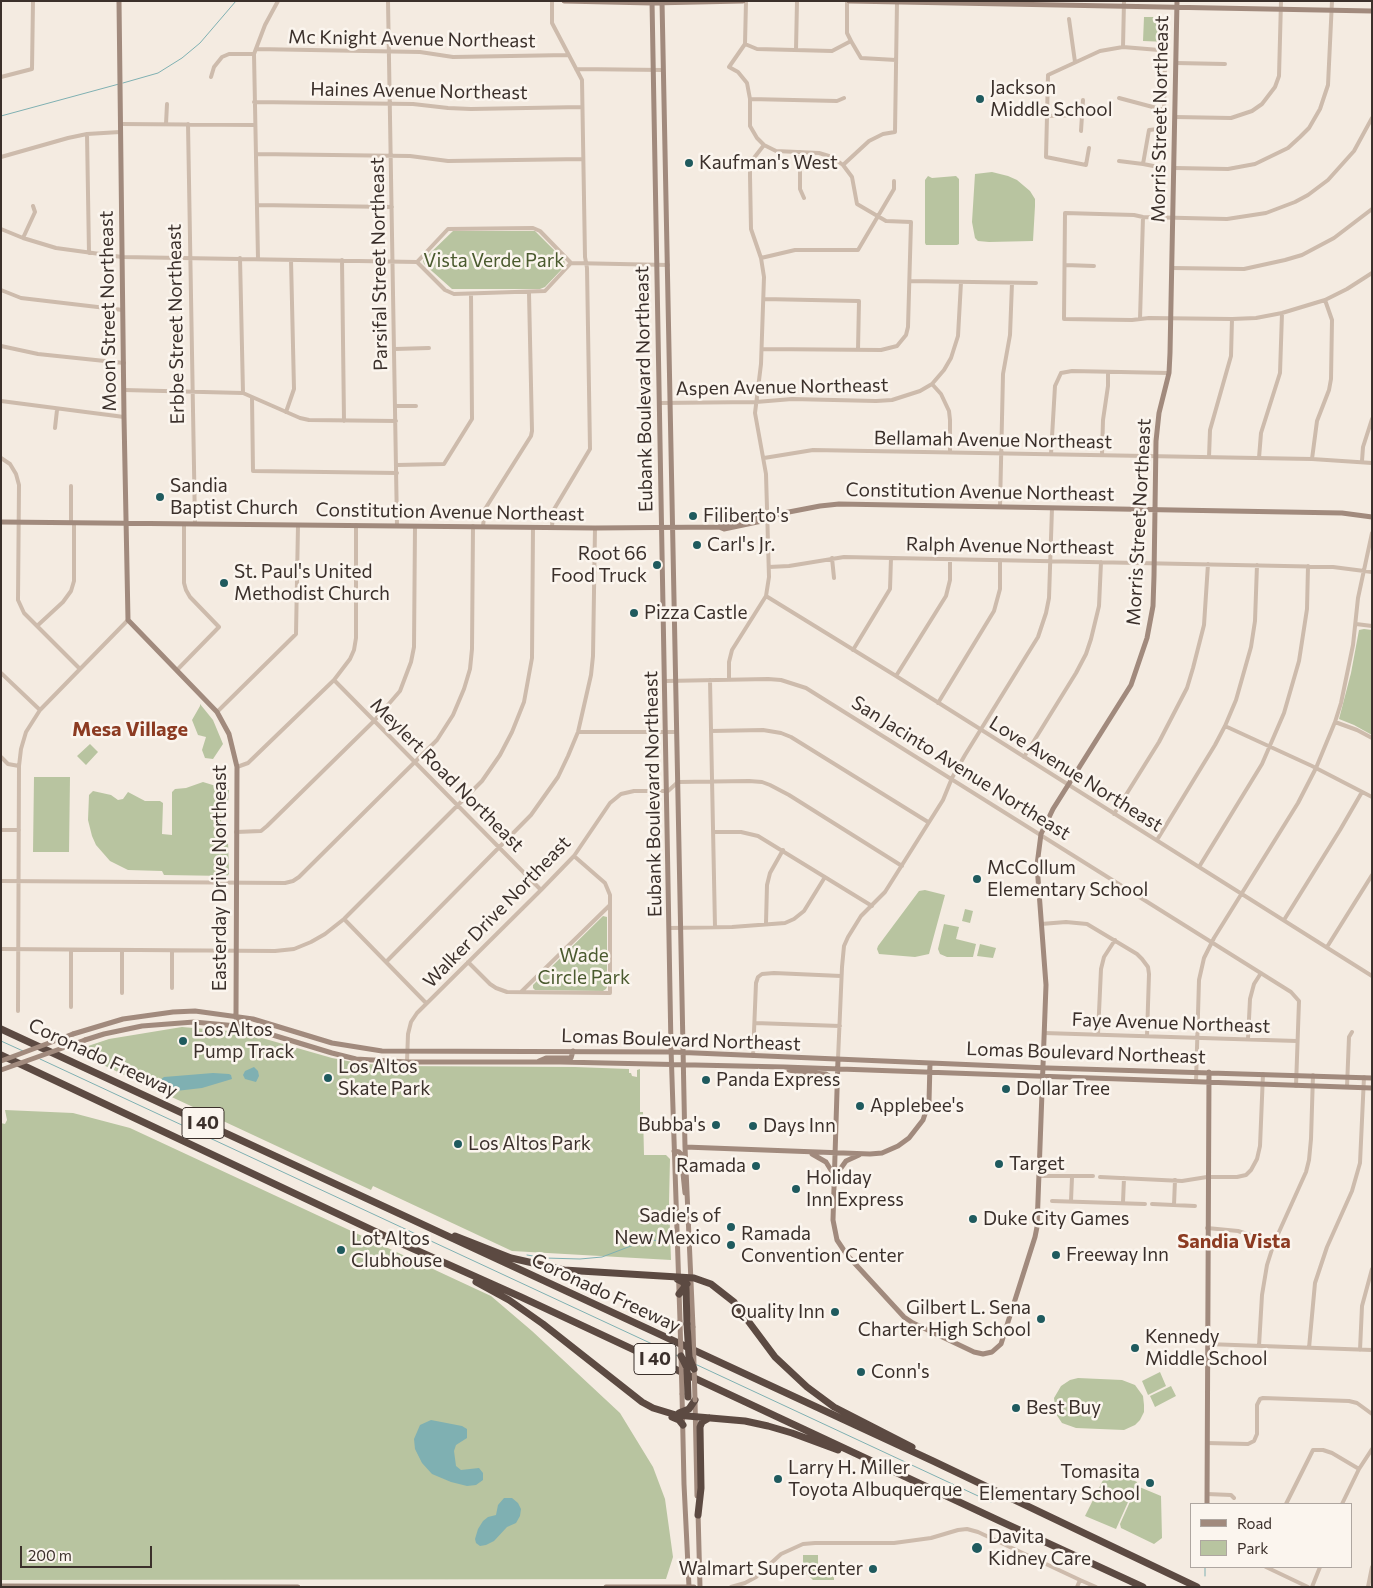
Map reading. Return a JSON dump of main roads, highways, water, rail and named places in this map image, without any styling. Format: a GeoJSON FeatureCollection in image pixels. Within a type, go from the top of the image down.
{"type":"FeatureCollection","features":[{"type":"Feature","properties":{"kind":"highway","name":"Coronado Freeway"},"geometry":{"type":"LineString","coordinates":[[1,1029],[933,1461],[1197,1587]]}},
{"type":"Feature","properties":{"kind":"highway","name":"Coronado Freeway"},"geometry":{"type":"LineString","coordinates":[[1,1055],[389,1238],[521,1297],[1143,1587]]}},
{"type":"Feature","properties":{"kind":"highway"},"geometry":{"type":"LineString","coordinates":[[405,1216],[511,1258],[543,1266],[581,1272],[676,1278],[711,1284],[732,1299],[775,1357],[807,1387],[834,1407],[909,1445],[933,1461]]}},
{"type":"Feature","properties":{"kind":"highway"},"geometry":{"type":"LineString","coordinates":[[389,1238],[509,1300],[659,1413],[745,1421],[792,1433],[919,1484]]}},
{"type":"Feature","properties":{"kind":"highway"},"geometry":{"type":"LineString","coordinates":[[691,1270],[693,1274],[687,1324],[689,1357],[694,1369]]}},
{"type":"Feature","properties":{"kind":"highway"},"geometry":{"type":"LineString","coordinates":[[679,1294],[692,1281]]}},
{"type":"Feature","properties":{"kind":"highway"},"geometry":{"type":"LineString","coordinates":[[681,1356],[687,1368],[688,1397],[682,1415]]}},
{"type":"Feature","properties":{"kind":"highway"},"geometry":{"type":"LineString","coordinates":[[698,1515],[701,1488],[700,1426],[704,1420],[713,1418]]}},
{"type":"Feature","properties":{"kind":"water"},"geometry":{"type":"Polygon","coordinates":[[[254,1067],[258,1071],[259,1076],[256,1082],[245,1079],[243,1075],[245,1071],[254,1067]]]}},
{"type":"Feature","properties":{"kind":"water"},"geometry":{"type":"Polygon","coordinates":[[[213,1073],[229,1074],[232,1079],[202,1088],[176,1091],[159,1086],[159,1081],[164,1077],[213,1073]]]}},
{"type":"Feature","properties":{"kind":"water"},"geometry":{"type":"Polygon","coordinates":[[[431,1420],[462,1426],[467,1429],[467,1438],[456,1445],[454,1451],[456,1466],[461,1470],[479,1468],[483,1473],[483,1480],[476,1485],[467,1486],[451,1482],[432,1474],[422,1463],[415,1449],[414,1439],[420,1425],[431,1420]]]}},
{"type":"Feature","properties":{"kind":"water"},"geometry":{"type":"Polygon","coordinates":[[[504,1498],[512,1498],[518,1503],[521,1509],[520,1516],[516,1523],[507,1527],[494,1541],[480,1546],[476,1543],[475,1539],[478,1529],[488,1517],[496,1515],[498,1505],[504,1498]]]}},
{"type":"Feature","properties":{"kind":"waterway"},"geometry":{"type":"LineString","coordinates":[[123,83],[158,73],[182,58],[200,43],[236,1]]}},
{"type":"Feature","properties":{"kind":"waterway"},"geometry":{"type":"LineString","coordinates":[[1,116],[119,84]]}},
{"type":"Feature","properties":{"kind":"waterway"},"geometry":{"type":"LineString","coordinates":[[1,1041],[23,1051]]}},
{"type":"Feature","properties":{"kind":"waterway"},"geometry":{"type":"LineString","coordinates":[[40,1059],[678,1356]]}},
{"type":"Feature","properties":{"kind":"waterway"},"geometry":{"type":"LineString","coordinates":[[527,1255],[545,1258],[580,1259],[602,1257],[644,1241],[662,1240]]}},
{"type":"Feature","properties":{"kind":"waterway"},"geometry":{"type":"LineString","coordinates":[[695,1364],[991,1502]]}},
{"type":"Feature","properties":{"kind":"waterway"},"geometry":{"type":"LineString","coordinates":[[1205,1568],[1205,1576]]}},
{"type":"Feature","properties":{"kind":"place","name":"Jackson Middle School"},"geometry":{"type":"Point","coordinates":[980,99]}},
{"type":"Feature","properties":{"kind":"place","name":"Kaufman's West"},"geometry":{"type":"Point","coordinates":[689,163]}},
{"type":"Feature","properties":{"kind":"place","name":"Sandia Baptist Church"},"geometry":{"type":"Point","coordinates":[160,497]}},
{"type":"Feature","properties":{"kind":"place","name":"Filiberto's"},"geometry":{"type":"Point","coordinates":[693,516]}},
{"type":"Feature","properties":{"kind":"place","name":"Carl's Jr."},"geometry":{"type":"Point","coordinates":[697,545]}},
{"type":"Feature","properties":{"kind":"place","name":"Root 66 Food Truck"},"geometry":{"type":"Point","coordinates":[657,565]}},
{"type":"Feature","properties":{"kind":"place","name":"St. Paul's United Methodist Church"},"geometry":{"type":"Point","coordinates":[224,583]}},
{"type":"Feature","properties":{"kind":"place","name":"Pizza Castle"},"geometry":{"type":"Point","coordinates":[634,613]}},
{"type":"Feature","properties":{"kind":"place","name":"McCollum Elementary School"},"geometry":{"type":"Point","coordinates":[977,879]}},
{"type":"Feature","properties":{"kind":"place","name":"Los Altos Pump Track"},"geometry":{"type":"Point","coordinates":[183,1041]}},
{"type":"Feature","properties":{"kind":"place","name":"Los Altos Skate Park"},"geometry":{"type":"Point","coordinates":[328,1078]}},
{"type":"Feature","properties":{"kind":"place","name":"Panda Express"},"geometry":{"type":"Point","coordinates":[706,1080]}},
{"type":"Feature","properties":{"kind":"place","name":"Dollar Tree"},"geometry":{"type":"Point","coordinates":[1006,1089]}},
{"type":"Feature","properties":{"kind":"place","name":"Applebee's"},"geometry":{"type":"Point","coordinates":[860,1106]}},
{"type":"Feature","properties":{"kind":"place","name":"Bubba's"},"geometry":{"type":"Point","coordinates":[716,1125]}},
{"type":"Feature","properties":{"kind":"place","name":"Days Inn"},"geometry":{"type":"Point","coordinates":[753,1126]}},
{"type":"Feature","properties":{"kind":"place","name":"Los Altos Park"},"geometry":{"type":"Point","coordinates":[458,1144]}},
{"type":"Feature","properties":{"kind":"place","name":"Target"},"geometry":{"type":"Point","coordinates":[999,1164]}},
{"type":"Feature","properties":{"kind":"place","name":"Ramada"},"geometry":{"type":"Point","coordinates":[756,1166]}},
{"type":"Feature","properties":{"kind":"place","name":"Holiday Inn Express"},"geometry":{"type":"Point","coordinates":[796,1189]}},
{"type":"Feature","properties":{"kind":"place","name":"Duke City Games"},"geometry":{"type":"Point","coordinates":[973,1219]}},
{"type":"Feature","properties":{"kind":"place","name":"Sadie's of New Mexico"},"geometry":{"type":"Point","coordinates":[731,1227]}},
{"type":"Feature","properties":{"kind":"place","name":"Ramada Convention Center"},"geometry":{"type":"Point","coordinates":[731,1245]}},
{"type":"Feature","properties":{"kind":"place","name":"Lot Altos Clubhouse"},"geometry":{"type":"Point","coordinates":[341,1250]}},
{"type":"Feature","properties":{"kind":"place","name":"Freeway Inn"},"geometry":{"type":"Point","coordinates":[1056,1255]}},
{"type":"Feature","properties":{"kind":"place","name":"Quality Inn"},"geometry":{"type":"Point","coordinates":[835,1312]}},
{"type":"Feature","properties":{"kind":"place","name":"Gilbert L. Sena Charter High School"},"geometry":{"type":"Point","coordinates":[1041,1319]}},
{"type":"Feature","properties":{"kind":"place","name":"Kennedy Middle School"},"geometry":{"type":"Point","coordinates":[1135,1348]}},
{"type":"Feature","properties":{"kind":"place","name":"Conn's"},"geometry":{"type":"Point","coordinates":[861,1372]}},
{"type":"Feature","properties":{"kind":"place","name":"Best Buy"},"geometry":{"type":"Point","coordinates":[1016,1408]}},
{"type":"Feature","properties":{"kind":"place","name":"Larry H. Miller Toyota Albuquerque"},"geometry":{"type":"Point","coordinates":[778,1479]}},
{"type":"Feature","properties":{"kind":"place","name":"Tomasita Elementary School"},"geometry":{"type":"Point","coordinates":[1150,1483]}},
{"type":"Feature","properties":{"kind":"place","name":"Davita Kidney Care"},"geometry":{"type":"Point","coordinates":[977,1548]}},
{"type":"Feature","properties":{"kind":"place","name":"Walmart Supercenter"},"geometry":{"type":"Point","coordinates":[873,1569]}},
{"type":"Feature","properties":{"kind":"district","name":"Mesa Village"},"geometry":{"type":"Point","coordinates":[130,729]}},
{"type":"Feature","properties":{"kind":"district","name":"Sandia Vista"},"geometry":{"type":"Point","coordinates":[1234,1241]}},
{"type":"Feature","properties":{"kind":"park label","name":"Vista Verde Park"},"geometry":{"type":"Point","coordinates":[494,261]}},
{"type":"Feature","properties":{"kind":"park label","name":"Wade Circle Park"},"geometry":{"type":"Point","coordinates":[584,967]}}]}
